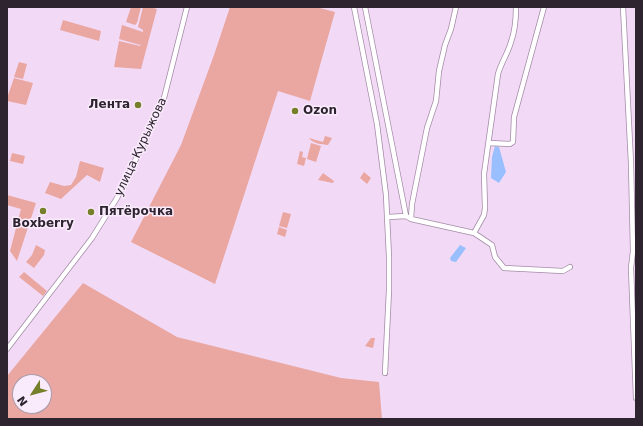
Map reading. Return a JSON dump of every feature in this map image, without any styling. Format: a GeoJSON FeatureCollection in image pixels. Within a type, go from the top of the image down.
{"type":"FeatureCollection","features":[{"type":"Feature","properties":{"kind":"street","name":"улица Курыжова"},"geometry":{"type":"LineString","coordinates":[[7,349],[92,238],[117,198],[164,98],[187,7]]}},
{"type":"Feature","properties":{"kind":"street"},"geometry":{"type":"LineString","coordinates":[[354,7],[380,142],[388,217],[389,290],[385,373]]}},
{"type":"Feature","properties":{"kind":"street"},"geometry":{"type":"LineString","coordinates":[[365,7],[408,217]]}},
{"type":"Feature","properties":{"kind":"street"},"geometry":{"type":"LineString","coordinates":[[408,217],[427,128],[436,101],[439,71],[445,44],[456,7]]}},
{"type":"Feature","properties":{"kind":"street"},"geometry":{"type":"LineString","coordinates":[[474,233],[484,215],[484,174],[498,74],[511,42],[516,16],[516,7]]}},
{"type":"Feature","properties":{"kind":"street"},"geometry":{"type":"LineString","coordinates":[[489,143],[510,144],[513,142],[514,117],[544,7]]}},
{"type":"Feature","properties":{"kind":"street"},"geometry":{"type":"LineString","coordinates":[[623,7],[631,163],[632,268],[636,398]]}},
{"type":"Feature","properties":{"kind":"street"},"geometry":{"type":"LineString","coordinates":[[388,217],[408,217],[474,233],[492,245],[495,256],[504,268],[563,271],[570,267]]}},
{"type":"Feature","properties":{"kind":"shaded area"},"geometry":{"type":"Polygon","coordinates":[[[131,7],[141,7],[137,23],[135,25],[126,22],[131,7]]]}},
{"type":"Feature","properties":{"kind":"shaded area"},"geometry":{"type":"Polygon","coordinates":[[[143,7],[157,9],[141,69],[114,67],[119,41],[140,46],[141,43],[140,45],[119,39],[122,25],[143,32],[143,30],[138,27],[143,7]]]}},
{"type":"Feature","properties":{"kind":"shaded area"},"geometry":{"type":"Polygon","coordinates":[[[230,7],[316,7],[335,12],[310,101],[278,91],[215,284],[131,242],[181,145],[230,7]]]}},
{"type":"Feature","properties":{"kind":"shaded area"},"geometry":{"type":"Polygon","coordinates":[[[63,20],[101,31],[99,41],[60,30],[63,20]]]}},
{"type":"Feature","properties":{"kind":"shaded area"},"geometry":{"type":"Polygon","coordinates":[[[19,62],[27,64],[23,79],[14,77],[19,62]]]}},
{"type":"Feature","properties":{"kind":"shaded area"},"geometry":{"type":"Polygon","coordinates":[[[14,78],[33,83],[26,105],[7,101],[14,78]]]}},
{"type":"Feature","properties":{"kind":"shaded area"},"geometry":{"type":"Polygon","coordinates":[[[325,136],[332,138],[328,145],[315,143],[309,138],[323,142],[325,136]]]}},
{"type":"Feature","properties":{"kind":"shaded area"},"geometry":{"type":"Polygon","coordinates":[[[311,143],[321,146],[316,162],[307,159],[311,143]]]}},
{"type":"Feature","properties":{"kind":"shaded area"},"geometry":{"type":"Polygon","coordinates":[[[300,151],[303,152],[302,157],[306,158],[304,166],[297,164],[300,151]]]}},
{"type":"Feature","properties":{"kind":"shaded area"},"geometry":{"type":"Polygon","coordinates":[[[12,153],[25,156],[23,164],[10,161],[12,153]]]}},
{"type":"Feature","properties":{"kind":"shaded area"},"geometry":{"type":"Polygon","coordinates":[[[80,161],[104,168],[100,182],[87,175],[61,199],[45,193],[50,182],[64,186],[71,185],[76,177],[80,161]]]}},
{"type":"Feature","properties":{"kind":"shaded area"},"geometry":{"type":"Polygon","coordinates":[[[364,172],[371,178],[367,184],[360,178],[364,172]]]}},
{"type":"Feature","properties":{"kind":"shaded area"},"geometry":{"type":"Polygon","coordinates":[[[323,173],[334,181],[333,183],[318,180],[323,173]]]}},
{"type":"Feature","properties":{"kind":"shaded area"},"geometry":{"type":"Polygon","coordinates":[[[7,195],[36,203],[17,261],[10,251],[21,209],[7,205],[7,195]]]}},
{"type":"Feature","properties":{"kind":"shaded area"},"geometry":{"type":"Polygon","coordinates":[[[283,212],[291,214],[287,228],[279,226],[283,212]]]}},
{"type":"Feature","properties":{"kind":"shaded area"},"geometry":{"type":"Polygon","coordinates":[[[279,227],[287,230],[285,237],[277,234],[279,227]]]}},
{"type":"Feature","properties":{"kind":"shaded area"},"geometry":{"type":"Polygon","coordinates":[[[36,245],[45,250],[44,255],[34,268],[26,262],[32,255],[36,245]]]}},
{"type":"Feature","properties":{"kind":"shaded area"},"geometry":{"type":"Polygon","coordinates":[[[24,272],[47,291],[43,296],[19,277],[24,272]]]}},
{"type":"Feature","properties":{"kind":"shaded area"},"geometry":{"type":"Polygon","coordinates":[[[83,283],[177,337],[341,378],[379,382],[382,419],[7,419],[7,376],[83,283]]]}},
{"type":"Feature","properties":{"kind":"shaded area"},"geometry":{"type":"Polygon","coordinates":[[[371,338],[375,338],[373,348],[365,346],[371,338]]]}},
{"type":"Feature","properties":{"kind":"water"},"geometry":{"type":"Polygon","coordinates":[[[495,146],[499,147],[506,172],[499,183],[491,178],[492,157],[495,146]]]}},
{"type":"Feature","properties":{"kind":"water"},"geometry":{"type":"Polygon","coordinates":[[[460,245],[466,248],[456,262],[451,261],[450,258],[460,245]]]}},
{"type":"Feature","properties":{"kind":"place","name":"Лента"},"geometry":{"type":"Point","coordinates":[138,105]}},
{"type":"Feature","properties":{"kind":"place","name":"Ozon"},"geometry":{"type":"Point","coordinates":[295,111]}},
{"type":"Feature","properties":{"kind":"place","name":"Boxberry"},"geometry":{"type":"Point","coordinates":[43,211]}},
{"type":"Feature","properties":{"kind":"place","name":"Пятёрочка"},"geometry":{"type":"Point","coordinates":[91,212]}}]}
